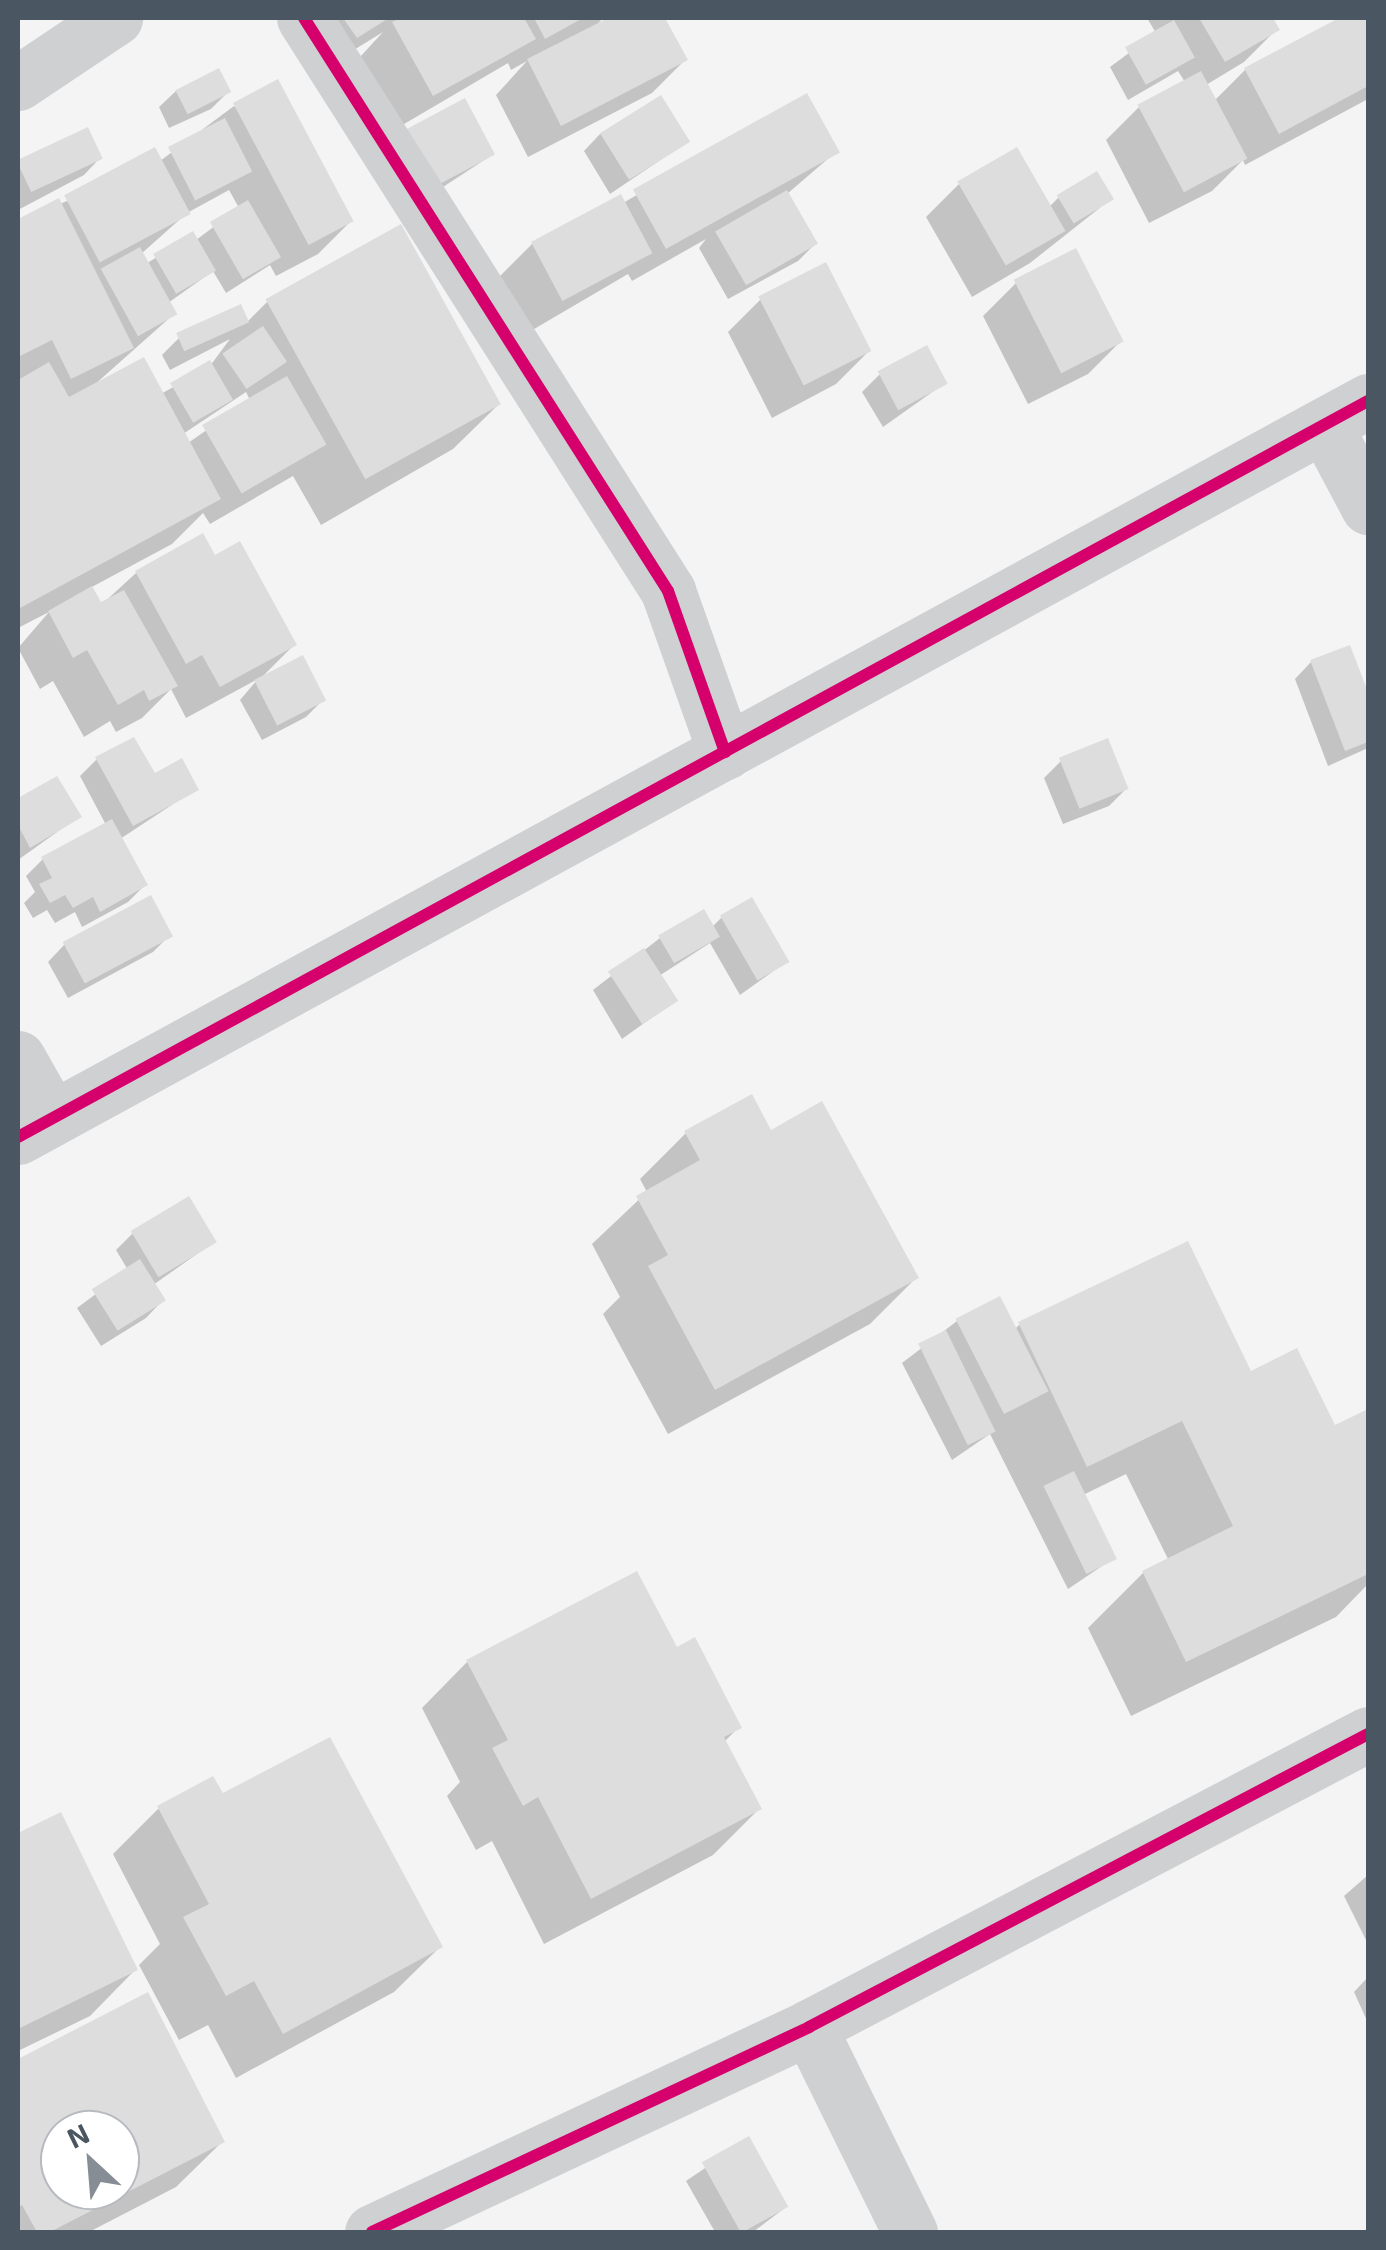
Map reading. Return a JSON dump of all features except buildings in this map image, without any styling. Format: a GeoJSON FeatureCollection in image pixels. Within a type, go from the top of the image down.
{"type":"FeatureCollection","features":[{"type":"Feature","properties":{"kind":"street"},"geometry":{"type":"LineString","coordinates":[[18,83],[115,18]]}},
{"type":"Feature","properties":{"kind":"street"},"geometry":{"type":"LineString","coordinates":[[304,18],[668,591],[725,752]]}},
{"type":"Feature","properties":{"kind":"street"},"geometry":{"type":"LineString","coordinates":[[18,1058],[35,1128],[1347,413],[1368,507]]}},
{"type":"Feature","properties":{"kind":"street"},"geometry":{"type":"LineString","coordinates":[[372,2232],[809,2027],[1368,1734]]}},
{"type":"Feature","properties":{"kind":"street"},"geometry":{"type":"LineString","coordinates":[[809,2027],[910,2232]]}},
{"type":"Feature","properties":{"kind":"cycle path"},"geometry":{"type":"LineString","coordinates":[[304,18],[668,591],[725,752]]}},
{"type":"Feature","properties":{"kind":"cycle path"},"geometry":{"type":"LineString","coordinates":[[18,1137],[1368,401]]}},
{"type":"Feature","properties":{"kind":"cycle path"},"geometry":{"type":"LineString","coordinates":[[372,2232],[809,2027],[1368,1734]]}}]}
